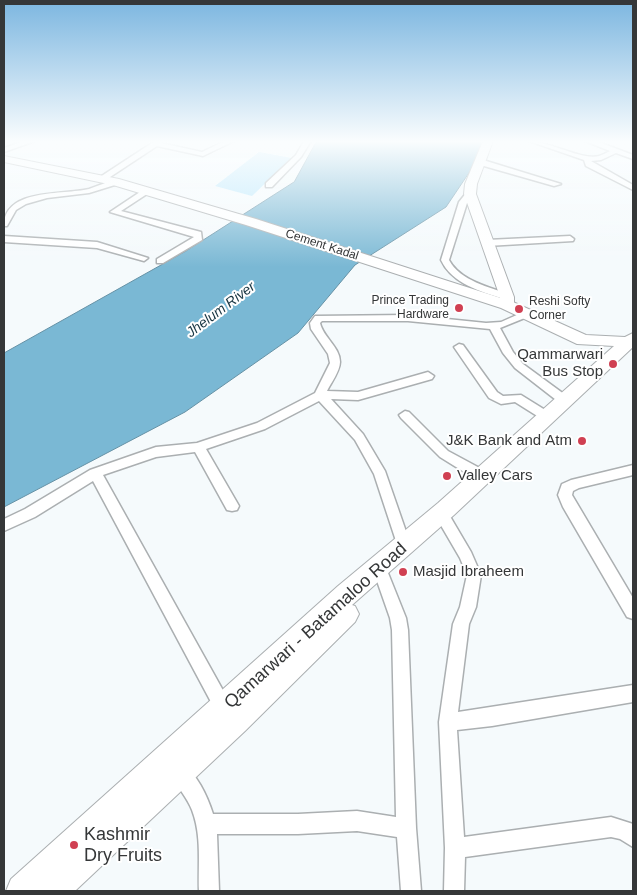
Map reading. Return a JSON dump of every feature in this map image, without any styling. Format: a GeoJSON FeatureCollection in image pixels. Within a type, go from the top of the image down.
{"type":"FeatureCollection","features":[{"type":"Feature","properties":{"kind":"main road","name":"Cement Kadal"},"geometry":{"type":"LineString","coordinates":[[117,183],[251,222],[392,268],[507,301],[525,313]]}},
{"type":"Feature","properties":{"kind":"main road"},"geometry":{"type":"LineString","coordinates":[[525,313],[625,352]]}},
{"type":"Feature","properties":{"kind":"main road"},"geometry":{"type":"LineString","coordinates":[[525,313],[583,340],[625,352]]}},
{"type":"Feature","properties":{"kind":"main road","name":"Qamarwari - Batamaloo Road"},"geometry":{"type":"LineString","coordinates":[[23,891],[224,709],[347,594],[404,546],[555,408],[625,352]]}},
{"type":"Feature","properties":{"kind":"main road","name":"Qamarwari - Batamaloo Road"},"geometry":{"type":"LineString","coordinates":[[51,891],[180,773],[383,578],[446,522],[625,352]]}},
{"type":"Feature","properties":{"kind":"street"},"geometry":{"type":"LineString","coordinates":[[4,224],[13,209],[23,202],[47,196],[89,191],[113,183]]}},
{"type":"Feature","properties":{"kind":"street"},"geometry":{"type":"LineString","coordinates":[[472,183],[470,194],[507,301]]}},
{"type":"Feature","properties":{"kind":"street"},"geometry":{"type":"LineString","coordinates":[[553,183],[557,184]]}},
{"type":"Feature","properties":{"kind":"street"},"geometry":{"type":"LineString","coordinates":[[146,192],[114,212],[198,234],[199,238],[160,261]]}},
{"type":"Feature","properties":{"kind":"street"},"geometry":{"type":"LineString","coordinates":[[470,194],[463,202],[445,260],[446,267],[451,272],[507,301]]}},
{"type":"Feature","properties":{"kind":"street"},"geometry":{"type":"LineString","coordinates":[[4,239],[54,241],[98,246],[144,258]]}},
{"type":"Feature","properties":{"kind":"street"},"geometry":{"type":"LineString","coordinates":[[488,243],[570,239]]}},
{"type":"Feature","properties":{"kind":"street"},"geometry":{"type":"LineString","coordinates":[[320,395],[335,363],[332,354],[316,329],[315,323],[319,318],[408,318],[494,326],[503,324],[525,313]]}},
{"type":"Feature","properties":{"kind":"street"},"geometry":{"type":"LineString","coordinates":[[494,326],[508,353],[555,408]]}},
{"type":"Feature","properties":{"kind":"street"},"geometry":{"type":"LineString","coordinates":[[459,347],[493,395],[501,400],[517,398],[555,408]]}},
{"type":"Feature","properties":{"kind":"street"},"geometry":{"type":"LineString","coordinates":[[4,525],[30,513],[95,473],[156,452],[198,447],[261,426],[320,395],[358,396],[428,376]]}},
{"type":"Feature","properties":{"kind":"street"},"geometry":{"type":"LineString","coordinates":[[320,395],[359,437],[375,467],[404,546]]}},
{"type":"Feature","properties":{"kind":"street"},"geometry":{"type":"LineString","coordinates":[[405,415],[444,454],[482,476]]}},
{"type":"Feature","properties":{"kind":"street"},"geometry":{"type":"LineString","coordinates":[[198,447],[232,506]]}},
{"type":"Feature","properties":{"kind":"street"},"geometry":{"type":"LineString","coordinates":[[633,470],[576,484],[566,488],[565,495],[633,612]]}},
{"type":"Feature","properties":{"kind":"street"},"geometry":{"type":"LineString","coordinates":[[95,473],[224,709]]}},
{"type":"Feature","properties":{"kind":"street"},"geometry":{"type":"LineString","coordinates":[[446,522],[466,556],[474,575],[468,607],[461,624],[448,722],[455,848],[454,891]]}},
{"type":"Feature","properties":{"kind":"street"},"geometry":{"type":"LineString","coordinates":[[383,578],[398,618],[400,630],[406,828],[411,891]]}},
{"type":"Feature","properties":{"kind":"street"},"geometry":{"type":"LineString","coordinates":[[448,722],[492,717],[633,693]]}},
{"type":"Feature","properties":{"kind":"street"},"geometry":{"type":"LineString","coordinates":[[180,773],[197,800],[206,824],[209,846],[209,891]]}},
{"type":"Feature","properties":{"kind":"street"},"geometry":{"type":"LineString","coordinates":[[206,824],[298,824],[357,821],[406,828]]}},
{"type":"Feature","properties":{"kind":"street"},"geometry":{"type":"LineString","coordinates":[[455,848],[611,827],[625,830],[633,837]]}},
{"type":"Feature","properties":{"kind":"shaded area"},"geometry":{"type":"Polygon","coordinates":[[[219,183],[266,183],[252,196],[215,186],[219,183]]]}},
{"type":"Feature","properties":{"kind":"water","name":"Jhelum River"},"geometry":{"type":"Polygon","coordinates":[[[293,183],[462,183],[446,207],[355,265],[298,333],[185,412],[4,507],[4,353],[186,251],[293,183]]]}},
{"type":"Feature","properties":{"kind":"place","name":"Prince Trading Hardware"},"geometry":{"type":"Point","coordinates":[459,308]}},
{"type":"Feature","properties":{"kind":"place","name":"Reshi Softy Corner"},"geometry":{"type":"Point","coordinates":[519,309]}},
{"type":"Feature","properties":{"kind":"place","name":"Qammarwari Bus Stop"},"geometry":{"type":"Point","coordinates":[613,364]}},
{"type":"Feature","properties":{"kind":"place","name":"J&K Bank and Atm"},"geometry":{"type":"Point","coordinates":[582,441]}},
{"type":"Feature","properties":{"kind":"place","name":"Valley Cars"},"geometry":{"type":"Point","coordinates":[447,476]}},
{"type":"Feature","properties":{"kind":"place","name":"Masjid Ibraheem"},"geometry":{"type":"Point","coordinates":[403,572]}},
{"type":"Feature","properties":{"kind":"place","name":"Kashmir Dry Fruits"},"geometry":{"type":"Point","coordinates":[74,845]}}]}
